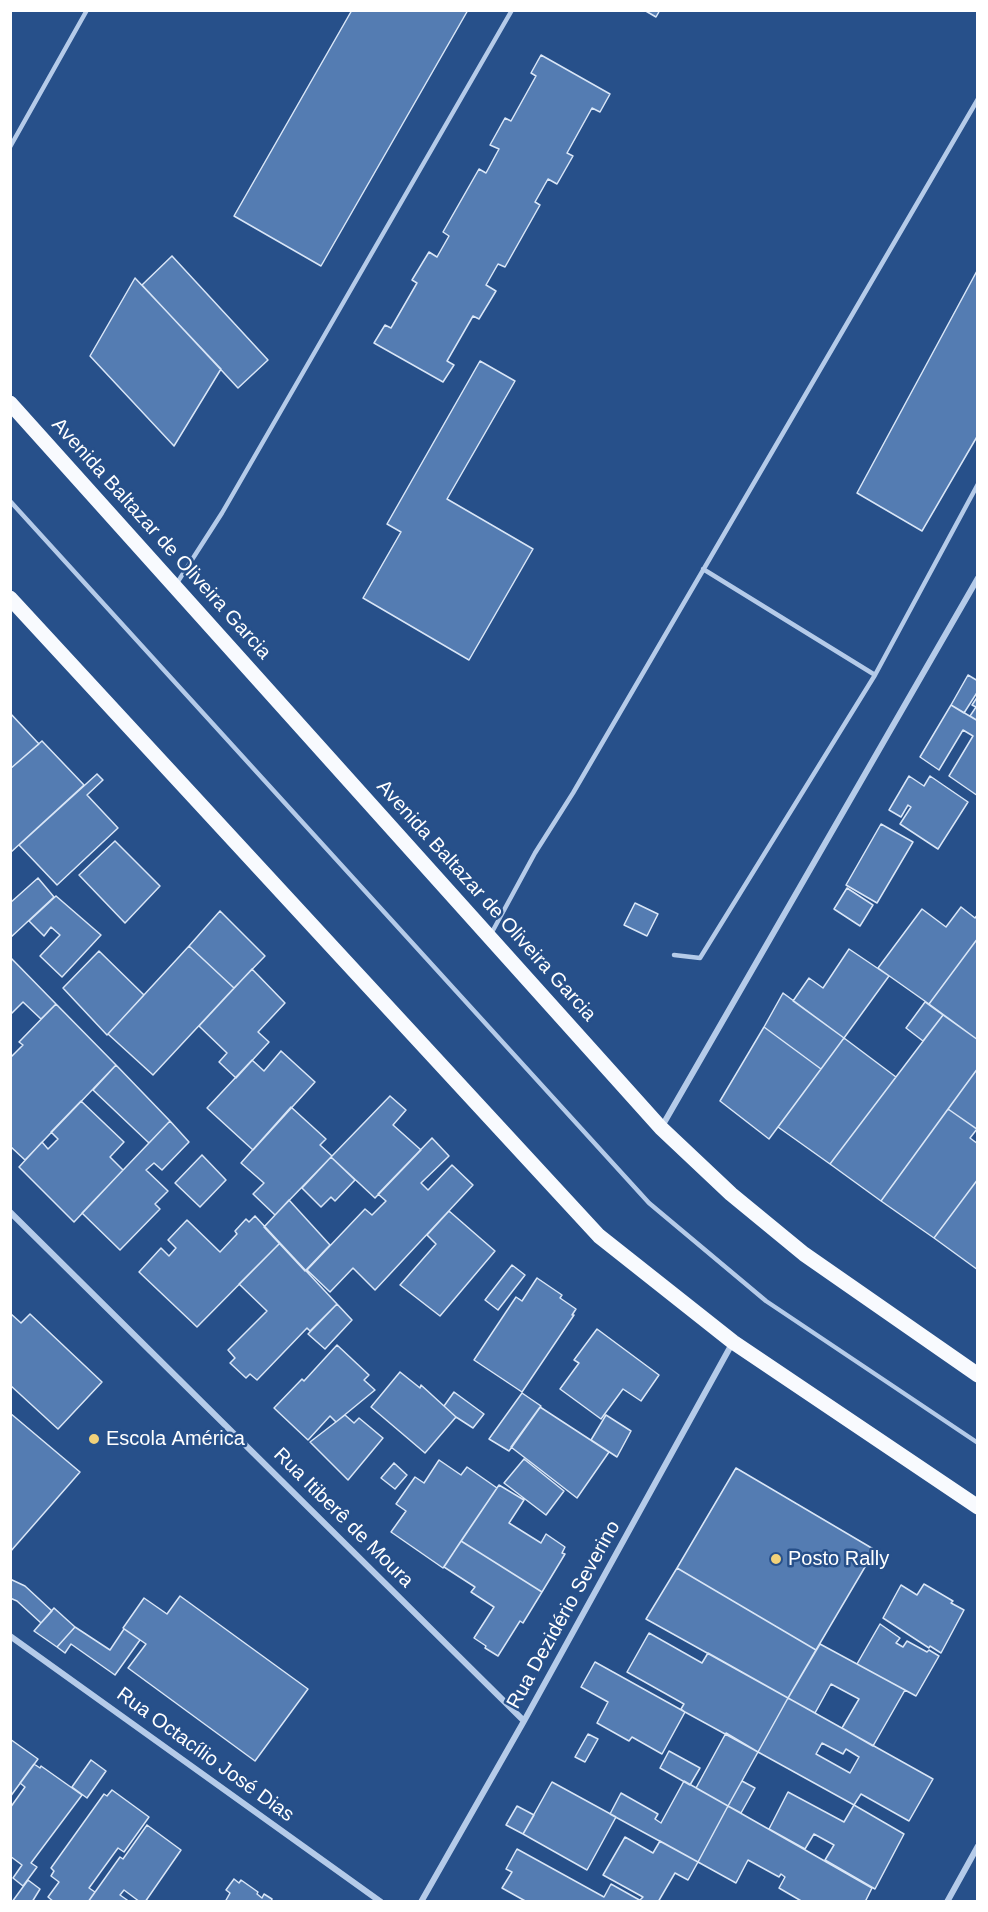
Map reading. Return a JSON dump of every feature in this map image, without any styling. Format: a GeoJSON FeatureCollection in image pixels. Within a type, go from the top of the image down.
{"type":"FeatureCollection","features":[{"type":"Feature","properties":{"kind":"main road","name":"Avenida Baltazar de Oliveira Garcia"},"geometry":{"type":"LineString","coordinates":[[10,403],[661,1128],[730,1194],[804,1254],[978,1375]]}},
{"type":"Feature","properties":{"kind":"main road"},"geometry":{"type":"LineString","coordinates":[[10,598],[599,1236],[733,1342],[978,1507]]}},
{"type":"Feature","properties":{"kind":"street"},"geometry":{"type":"LineString","coordinates":[[661,1128],[978,578]]}},
{"type":"Feature","properties":{"kind":"street","name":"Rua Itiberê de Moura"},"geometry":{"type":"LineString","coordinates":[[10,1212],[524,1721]]}},
{"type":"Feature","properties":{"kind":"street","name":"Rua Dezidério Severino"},"geometry":{"type":"LineString","coordinates":[[421,1902],[524,1721],[733,1342]]}},
{"type":"Feature","properties":{"kind":"street","name":"Rua Octacílio José Dias"},"geometry":{"type":"LineString","coordinates":[[10,1636],[381,1902]]}},
{"type":"Feature","properties":{"kind":"street"},"geometry":{"type":"LineString","coordinates":[[947,1902],[978,1846]]}},
{"type":"Feature","properties":{"kind":"lane"},"geometry":{"type":"LineString","coordinates":[[10,147],[87,10]]}},
{"type":"Feature","properties":{"kind":"lane"},"geometry":{"type":"LineString","coordinates":[[175,586],[222,513],[512,10]]}},
{"type":"Feature","properties":{"kind":"lane"},"geometry":{"type":"LineString","coordinates":[[490,937],[535,853],[573,793],[978,99]]}},
{"type":"Feature","properties":{"kind":"lane"},"geometry":{"type":"LineString","coordinates":[[674,955],[700,958],[875,675],[978,484]]}},
{"type":"Feature","properties":{"kind":"lane"},"geometry":{"type":"LineString","coordinates":[[10,501],[649,1203],[766,1301],[978,1443]]}},
{"type":"Feature","properties":{"kind":"lane"},"geometry":{"type":"LineString","coordinates":[[703,569],[875,675]]}},
{"type":"Feature","properties":{"kind":"building"},"geometry":{"type":"Polygon","coordinates":[[[352,10],[468,10],[321,266],[234,216],[352,10]]]}},
{"type":"Feature","properties":{"kind":"building"},"geometry":{"type":"Polygon","coordinates":[[[644,10],[660,10],[656,17],[644,10]]]}},
{"type":"Feature","properties":{"kind":"building"},"geometry":{"type":"Polygon","coordinates":[[[541,55],[610,94],[600,112],[592,108],[567,153],[573,156],[557,184],[548,179],[535,202],[540,205],[505,267],[498,264],[486,285],[496,291],[479,319],[473,316],[447,361],[454,365],[443,382],[374,343],[385,325],[391,328],[417,283],[412,280],[429,252],[437,257],[449,236],[443,232],[479,169],[486,173],[499,149],[490,145],[505,118],[511,121],[536,76],[531,73],[541,55]]]}},
{"type":"Feature","properties":{"kind":"building"},"geometry":{"type":"Polygon","coordinates":[[[172,256],[268,360],[238,388],[142,285],[172,256]]]}},
{"type":"Feature","properties":{"kind":"building"},"geometry":{"type":"Polygon","coordinates":[[[978,269],[978,435],[922,531],[857,493],[978,269]]]}},
{"type":"Feature","properties":{"kind":"building"},"geometry":{"type":"Polygon","coordinates":[[[135,278],[221,369],[174,446],[90,356],[135,278]]]}},
{"type":"Feature","properties":{"kind":"building"},"geometry":{"type":"Polygon","coordinates":[[[480,361],[515,381],[447,499],[533,549],[469,660],[363,598],[401,532],[387,524],[480,361]]]}},
{"type":"Feature","properties":{"kind":"building"},"geometry":{"type":"Polygon","coordinates":[[[968,675],[978,681],[978,691],[964,713],[951,705],[968,675]]]}},
{"type":"Feature","properties":{"kind":"building"},"geometry":{"type":"Polygon","coordinates":[[[978,696],[978,721],[970,716],[976,707],[972,705],[978,696]]]}},
{"type":"Feature","properties":{"kind":"building"},"geometry":{"type":"Polygon","coordinates":[[[951,705],[978,721],[978,796],[949,776],[973,736],[963,730],[939,770],[920,757],[951,705]]]}},
{"type":"Feature","properties":{"kind":"building"},"geometry":{"type":"Polygon","coordinates":[[[10,713],[39,744],[10,769],[10,713]]]}},
{"type":"Feature","properties":{"kind":"building"},"geometry":{"type":"Polygon","coordinates":[[[42,741],[84,785],[10,853],[10,769],[42,741]]]}},
{"type":"Feature","properties":{"kind":"building"},"geometry":{"type":"Polygon","coordinates":[[[97,774],[103,780],[87,795],[118,828],[57,885],[19,845],[97,774]]]}},
{"type":"Feature","properties":{"kind":"building"},"geometry":{"type":"Polygon","coordinates":[[[909,776],[924,786],[930,776],[968,802],[938,849],[900,824],[911,807],[908,805],[901,817],[889,810],[909,776]]]}},
{"type":"Feature","properties":{"kind":"building"},"geometry":{"type":"Polygon","coordinates":[[[881,824],[913,842],[877,903],[846,885],[881,824]]]}},
{"type":"Feature","properties":{"kind":"building"},"geometry":{"type":"Polygon","coordinates":[[[115,841],[160,886],[125,923],[79,875],[115,841]]]}},
{"type":"Feature","properties":{"kind":"building"},"geometry":{"type":"Polygon","coordinates":[[[38,878],[54,897],[10,938],[10,903],[38,878]]]}},
{"type":"Feature","properties":{"kind":"building"},"geometry":{"type":"Polygon","coordinates":[[[847,888],[873,905],[860,926],[834,909],[847,888]]]}},
{"type":"Feature","properties":{"kind":"building"},"geometry":{"type":"Polygon","coordinates":[[[56,896],[101,935],[62,977],[40,956],[60,935],[51,927],[44,936],[29,921],[56,896]]]}},
{"type":"Feature","properties":{"kind":"building"},"geometry":{"type":"Polygon","coordinates":[[[635,903],[658,914],[647,936],[624,925],[635,903]]]}},
{"type":"Feature","properties":{"kind":"building"},"geometry":{"type":"Polygon","coordinates":[[[961,907],[975,918],[978,914],[978,938],[929,1004],[878,968],[922,909],[946,927],[961,907]]]}},
{"type":"Feature","properties":{"kind":"building"},"geometry":{"type":"Polygon","coordinates":[[[220,911],[265,956],[234,988],[189,946],[220,911]]]}},
{"type":"Feature","properties":{"kind":"building"},"geometry":{"type":"Polygon","coordinates":[[[978,938],[978,1040],[929,1004],[978,938]]]}},
{"type":"Feature","properties":{"kind":"building"},"geometry":{"type":"Polygon","coordinates":[[[189,946],[234,988],[153,1075],[108,1034],[189,946]]]}},
{"type":"Feature","properties":{"kind":"building"},"geometry":{"type":"Polygon","coordinates":[[[849,949],[889,976],[844,1038],[793,1001],[809,978],[823,988],[849,949]]]}},
{"type":"Feature","properties":{"kind":"building"},"geometry":{"type":"Polygon","coordinates":[[[99,951],[144,995],[107,1035],[63,988],[99,951]]]}},
{"type":"Feature","properties":{"kind":"building"},"geometry":{"type":"Polygon","coordinates":[[[10,957],[56,1004],[41,1019],[23,1002],[10,1015],[10,957]]]}},
{"type":"Feature","properties":{"kind":"building"},"geometry":{"type":"Polygon","coordinates":[[[252,969],[285,1003],[258,1032],[269,1042],[236,1078],[219,1062],[227,1053],[199,1026],[252,969]]]}},
{"type":"Feature","properties":{"kind":"building"},"geometry":{"type":"Polygon","coordinates":[[[783,993],[844,1038],[821,1069],[764,1027],[783,993]]]}},
{"type":"Feature","properties":{"kind":"building"},"geometry":{"type":"Polygon","coordinates":[[[925,1002],[943,1015],[923,1041],[906,1028],[925,1002]]]}},
{"type":"Feature","properties":{"kind":"building"},"geometry":{"type":"Polygon","coordinates":[[[56,1004],[116,1065],[25,1160],[10,1146],[10,1058],[23,1045],[19,1042],[56,1004]]]}},
{"type":"Feature","properties":{"kind":"building"},"geometry":{"type":"Polygon","coordinates":[[[943,1015],[978,1040],[978,1068],[881,1201],[830,1164],[943,1015]]]}},
{"type":"Feature","properties":{"kind":"building"},"geometry":{"type":"Polygon","coordinates":[[[764,1027],[821,1069],[769,1139],[720,1101],[764,1027]]]}},
{"type":"Feature","properties":{"kind":"building"},"geometry":{"type":"Polygon","coordinates":[[[844,1038],[896,1077],[830,1164],[778,1127],[844,1038]]]}},
{"type":"Feature","properties":{"kind":"building"},"geometry":{"type":"Polygon","coordinates":[[[281,1051],[315,1082],[253,1150],[207,1108],[252,1060],[264,1071],[281,1051]]]}},
{"type":"Feature","properties":{"kind":"building"},"geometry":{"type":"Polygon","coordinates":[[[116,1065],[170,1121],[149,1143],[93,1090],[116,1065]]]}},
{"type":"Feature","properties":{"kind":"building"},"geometry":{"type":"Polygon","coordinates":[[[978,1068],[978,1130],[948,1109],[978,1068]]]}},
{"type":"Feature","properties":{"kind":"building"},"geometry":{"type":"Polygon","coordinates":[[[390,1096],[406,1110],[393,1125],[421,1150],[375,1198],[331,1157],[390,1096]]]}},
{"type":"Feature","properties":{"kind":"building"},"geometry":{"type":"Polygon","coordinates":[[[81,1101],[124,1142],[110,1157],[123,1170],[74,1222],[19,1167],[42,1142],[48,1149],[58,1139],[51,1132],[81,1101]]]}},
{"type":"Feature","properties":{"kind":"building"},"geometry":{"type":"Polygon","coordinates":[[[291,1107],[326,1139],[320,1145],[332,1156],[275,1215],[253,1194],[264,1183],[241,1163],[291,1107]]]}},
{"type":"Feature","properties":{"kind":"building"},"geometry":{"type":"Polygon","coordinates":[[[948,1109],[977,1129],[970,1138],[978,1144],[978,1179],[934,1238],[881,1201],[948,1109]]]}},
{"type":"Feature","properties":{"kind":"building"},"geometry":{"type":"Polygon","coordinates":[[[170,1121],[189,1142],[162,1170],[154,1163],[146,1170],[168,1191],[155,1204],[160,1209],[120,1250],[82,1213],[170,1121]]]}},
{"type":"Feature","properties":{"kind":"building"},"geometry":{"type":"Polygon","coordinates":[[[432,1138],[449,1156],[421,1183],[428,1190],[452,1165],[473,1185],[375,1290],[353,1268],[330,1292],[307,1270],[365,1209],[372,1215],[386,1201],[378,1194],[432,1138]]]}},
{"type":"Feature","properties":{"kind":"building"},"geometry":{"type":"Polygon","coordinates":[[[202,1155],[226,1180],[200,1207],[175,1183],[202,1155]]]}},
{"type":"Feature","properties":{"kind":"building"},"geometry":{"type":"Polygon","coordinates":[[[331,1157],[355,1180],[335,1201],[331,1197],[321,1207],[302,1188],[331,1157]]]}},
{"type":"Feature","properties":{"kind":"building"},"geometry":{"type":"Polygon","coordinates":[[[978,1179],[978,1270],[934,1238],[978,1179]]]}},
{"type":"Feature","properties":{"kind":"building"},"geometry":{"type":"Polygon","coordinates":[[[289,1200],[330,1245],[305,1271],[264,1227],[289,1200]]]}},
{"type":"Feature","properties":{"kind":"building"},"geometry":{"type":"Polygon","coordinates":[[[449,1211],[495,1251],[440,1316],[400,1285],[436,1244],[427,1235],[449,1211]]]}},
{"type":"Feature","properties":{"kind":"building"},"geometry":{"type":"Polygon","coordinates":[[[255,1216],[280,1243],[197,1327],[139,1272],[161,1248],[169,1256],[176,1248],[168,1240],[187,1220],[220,1252],[237,1234],[235,1231],[246,1219],[249,1222],[255,1216]]]}},
{"type":"Feature","properties":{"kind":"building"},"geometry":{"type":"Polygon","coordinates":[[[280,1243],[337,1304],[310,1331],[307,1328],[257,1380],[250,1374],[246,1378],[230,1363],[235,1358],[228,1350],[267,1311],[239,1284],[280,1243]]]}},
{"type":"Feature","properties":{"kind":"building"},"geometry":{"type":"Polygon","coordinates":[[[512,1265],[525,1275],[498,1310],[485,1300],[512,1265]]]}},
{"type":"Feature","properties":{"kind":"building"},"geometry":{"type":"Polygon","coordinates":[[[537,1278],[562,1295],[560,1298],[576,1309],[522,1392],[474,1360],[516,1297],[522,1301],[537,1278]]]}},
{"type":"Feature","properties":{"kind":"building"},"geometry":{"type":"Polygon","coordinates":[[[337,1304],[352,1320],[325,1349],[308,1334],[337,1304]]]}},
{"type":"Feature","properties":{"kind":"building"},"geometry":{"type":"Polygon","coordinates":[[[10,1313],[21,1323],[30,1314],[102,1382],[58,1429],[10,1385],[10,1313]]]}},
{"type":"Feature","properties":{"kind":"building"},"geometry":{"type":"Polygon","coordinates":[[[597,1329],[659,1375],[641,1401],[623,1389],[601,1419],[560,1389],[579,1363],[574,1360],[597,1329]]]}},
{"type":"Feature","properties":{"kind":"building"},"geometry":{"type":"Polygon","coordinates":[[[337,1345],[369,1375],[364,1380],[375,1390],[336,1422],[330,1416],[308,1440],[274,1408],[302,1379],[304,1381],[337,1345]]]}},
{"type":"Feature","properties":{"kind":"building"},"geometry":{"type":"Polygon","coordinates":[[[400,1372],[420,1388],[421,1385],[456,1417],[425,1453],[371,1407],[400,1372]]]}},
{"type":"Feature","properties":{"kind":"building"},"geometry":{"type":"Polygon","coordinates":[[[454,1392],[484,1414],[473,1428],[444,1406],[454,1392]]]}},
{"type":"Feature","properties":{"kind":"building"},"geometry":{"type":"Polygon","coordinates":[[[522,1393],[541,1406],[509,1451],[489,1439],[522,1393]]]}},
{"type":"Feature","properties":{"kind":"building"},"geometry":{"type":"Polygon","coordinates":[[[540,1407],[609,1452],[577,1498],[511,1447],[540,1407]]]}},
{"type":"Feature","properties":{"kind":"building"},"geometry":{"type":"Polygon","coordinates":[[[10,1413],[80,1472],[10,1552],[10,1413]]]}},
{"type":"Feature","properties":{"kind":"building"},"geometry":{"type":"Polygon","coordinates":[[[345,1415],[354,1423],[359,1418],[383,1438],[348,1480],[310,1442],[345,1415]]]}},
{"type":"Feature","properties":{"kind":"building"},"geometry":{"type":"Polygon","coordinates":[[[606,1415],[631,1431],[617,1457],[591,1440],[606,1415]]]}},
{"type":"Feature","properties":{"kind":"building"},"geometry":{"type":"Polygon","coordinates":[[[524,1459],[564,1491],[546,1515],[504,1483],[524,1459]]]}},
{"type":"Feature","properties":{"kind":"building"},"geometry":{"type":"Polygon","coordinates":[[[439,1460],[461,1475],[467,1467],[497,1488],[443,1568],[391,1532],[406,1511],[396,1504],[415,1477],[424,1483],[439,1460]]]}},
{"type":"Feature","properties":{"kind":"building"},"geometry":{"type":"Polygon","coordinates":[[[394,1463],[407,1475],[395,1489],[381,1478],[394,1463]]]}},
{"type":"Feature","properties":{"kind":"building","name":"Posto Rally"},"geometry":{"type":"Polygon","coordinates":[[[736,1468],[875,1550],[816,1650],[677,1568],[736,1468]]]}},
{"type":"Feature","properties":{"kind":"building"},"geometry":{"type":"Polygon","coordinates":[[[499,1485],[524,1500],[509,1523],[541,1543],[546,1534],[565,1547],[562,1553],[565,1554],[542,1592],[461,1541],[499,1485]]]}},
{"type":"Feature","properties":{"kind":"building"},"geometry":{"type":"Polygon","coordinates":[[[461,1541],[542,1592],[523,1623],[520,1621],[498,1656],[474,1638],[494,1607],[471,1592],[475,1587],[444,1567],[461,1541]]]}},
{"type":"Feature","properties":{"kind":"building"},"geometry":{"type":"Polygon","coordinates":[[[677,1568],[816,1650],[788,1698],[646,1619],[677,1568]]]}},
{"type":"Feature","properties":{"kind":"building"},"geometry":{"type":"Polygon","coordinates":[[[10,1579],[25,1586],[52,1611],[41,1623],[17,1601],[10,1598],[10,1579]]]}},
{"type":"Feature","properties":{"kind":"building"},"geometry":{"type":"Polygon","coordinates":[[[924,1584],[964,1610],[941,1653],[930,1646],[929,1648],[883,1618],[901,1585],[917,1595],[924,1584]]]}},
{"type":"Feature","properties":{"kind":"building"},"geometry":{"type":"Polygon","coordinates":[[[180,1596],[308,1689],[255,1761],[128,1668],[146,1644],[123,1628],[144,1598],[167,1614],[180,1596]]]}},
{"type":"Feature","properties":{"kind":"building"},"geometry":{"type":"Polygon","coordinates":[[[54,1608],[75,1627],[57,1647],[34,1631],[54,1608]]]}},
{"type":"Feature","properties":{"kind":"building"},"geometry":{"type":"Polygon","coordinates":[[[880,1624],[900,1638],[896,1643],[903,1647],[907,1641],[939,1656],[916,1696],[857,1664],[880,1624]]]}},
{"type":"Feature","properties":{"kind":"building"},"geometry":{"type":"Polygon","coordinates":[[[75,1627],[110,1650],[124,1629],[140,1640],[115,1675],[71,1644],[65,1653],[57,1647],[75,1627]]]}},
{"type":"Feature","properties":{"kind":"building"},"geometry":{"type":"Polygon","coordinates":[[[649,1633],[702,1663],[708,1653],[788,1698],[758,1752],[685,1712],[681,1709],[684,1704],[627,1672],[649,1633]]]}},
{"type":"Feature","properties":{"kind":"building"},"geometry":{"type":"Polygon","coordinates":[[[820,1644],[905,1690],[873,1746],[842,1728],[859,1699],[831,1684],[815,1713],[788,1698],[820,1644]]]}},
{"type":"Feature","properties":{"kind":"building"},"geometry":{"type":"Polygon","coordinates":[[[595,1662],[685,1712],[662,1754],[632,1737],[629,1741],[597,1723],[608,1702],[581,1687],[595,1662]]]}},
{"type":"Feature","properties":{"kind":"building"},"geometry":{"type":"Polygon","coordinates":[[[788,1698],[933,1779],[909,1821],[861,1794],[854,1805],[758,1752],[788,1698]],[[822,1743],[816,1754],[850,1773],[859,1757],[846,1749],[843,1754],[822,1743]]]}},
{"type":"Feature","properties":{"kind":"building"},"geometry":{"type":"Polygon","coordinates":[[[726,1733],[758,1752],[728,1806],[696,1788],[726,1733]]]}},
{"type":"Feature","properties":{"kind":"building"},"geometry":{"type":"Polygon","coordinates":[[[588,1734],[598,1739],[585,1762],[575,1757],[588,1734]]]}},
{"type":"Feature","properties":{"kind":"building"},"geometry":{"type":"Polygon","coordinates":[[[10,1739],[38,1759],[10,1797],[10,1739]]]}},
{"type":"Feature","properties":{"kind":"building"},"geometry":{"type":"Polygon","coordinates":[[[669,1751],[700,1768],[690,1785],[660,1768],[669,1751]]]}},
{"type":"Feature","properties":{"kind":"building"},"geometry":{"type":"Polygon","coordinates":[[[91,1760],[106,1771],[87,1798],[72,1787],[91,1760]]]}},
{"type":"Feature","properties":{"kind":"building"},"geometry":{"type":"Polygon","coordinates":[[[34,1764],[40,1768],[41,1766],[82,1795],[31,1863],[37,1867],[23,1886],[13,1878],[22,1865],[10,1856],[10,1808],[25,1787],[20,1783],[34,1764]]]}},
{"type":"Feature","properties":{"kind":"building"},"geometry":{"type":"Polygon","coordinates":[[[684,1781],[728,1806],[698,1862],[610,1814],[621,1793],[658,1814],[655,1819],[661,1823],[684,1781]]]}},
{"type":"Feature","properties":{"kind":"building"},"geometry":{"type":"Polygon","coordinates":[[[742,1781],[755,1788],[741,1813],[728,1806],[742,1781]]]}},
{"type":"Feature","properties":{"kind":"building"},"geometry":{"type":"Polygon","coordinates":[[[552,1782],[616,1817],[587,1870],[523,1834],[552,1782]]]}},
{"type":"Feature","properties":{"kind":"building"},"geometry":{"type":"Polygon","coordinates":[[[112,1790],[149,1817],[124,1852],[118,1848],[89,1888],[95,1892],[88,1902],[54,1902],[48,1897],[59,1882],[51,1876],[54,1871],[51,1868],[104,1794],[107,1796],[112,1790]]]}},
{"type":"Feature","properties":{"kind":"building"},"geometry":{"type":"Polygon","coordinates":[[[788,1792],[844,1822],[854,1805],[904,1834],[875,1889],[825,1860],[834,1845],[814,1834],[805,1849],[769,1829],[788,1792]]]}},
{"type":"Feature","properties":{"kind":"building"},"geometry":{"type":"Polygon","coordinates":[[[517,1806],[534,1815],[523,1834],[506,1825],[517,1806]]]}},
{"type":"Feature","properties":{"kind":"building"},"geometry":{"type":"Polygon","coordinates":[[[728,1806],[872,1888],[865,1902],[803,1902],[779,1888],[785,1877],[781,1874],[779,1877],[748,1860],[736,1883],[698,1862],[728,1806]]]}},
{"type":"Feature","properties":{"kind":"building"},"geometry":{"type":"Polygon","coordinates":[[[147,1825],[181,1850],[145,1902],[140,1902],[124,1890],[120,1895],[130,1902],[88,1902],[120,1857],[123,1859],[147,1825]]]}},
{"type":"Feature","properties":{"kind":"building"},"geometry":{"type":"Polygon","coordinates":[[[625,1837],[653,1853],[660,1841],[698,1862],[688,1880],[675,1873],[658,1902],[643,1902],[640,1900],[643,1897],[603,1875],[625,1837]]]}},
{"type":"Feature","properties":{"kind":"building"},"geometry":{"type":"Polygon","coordinates":[[[517,1849],[604,1897],[611,1884],[643,1902],[527,1902],[502,1888],[512,1872],[506,1869],[517,1849]]]}},
{"type":"Feature","properties":{"kind":"building"},"geometry":{"type":"Polygon","coordinates":[[[234,1879],[239,1883],[241,1880],[258,1892],[257,1894],[262,1898],[264,1894],[272,1899],[271,1902],[225,1902],[230,1893],[226,1890],[234,1879]]]}},
{"type":"Feature","properties":{"kind":"building"},"geometry":{"type":"Polygon","coordinates":[[[28,1880],[40,1889],[32,1902],[12,1902],[28,1880]]]}},
{"type":"Feature","properties":{"kind":"place","name":"Escola América"},"geometry":{"type":"Point","coordinates":[94,1439]}},
{"type":"Feature","properties":{"kind":"place","name":"Posto Rally"},"geometry":{"type":"Point","coordinates":[776,1559]}}]}
